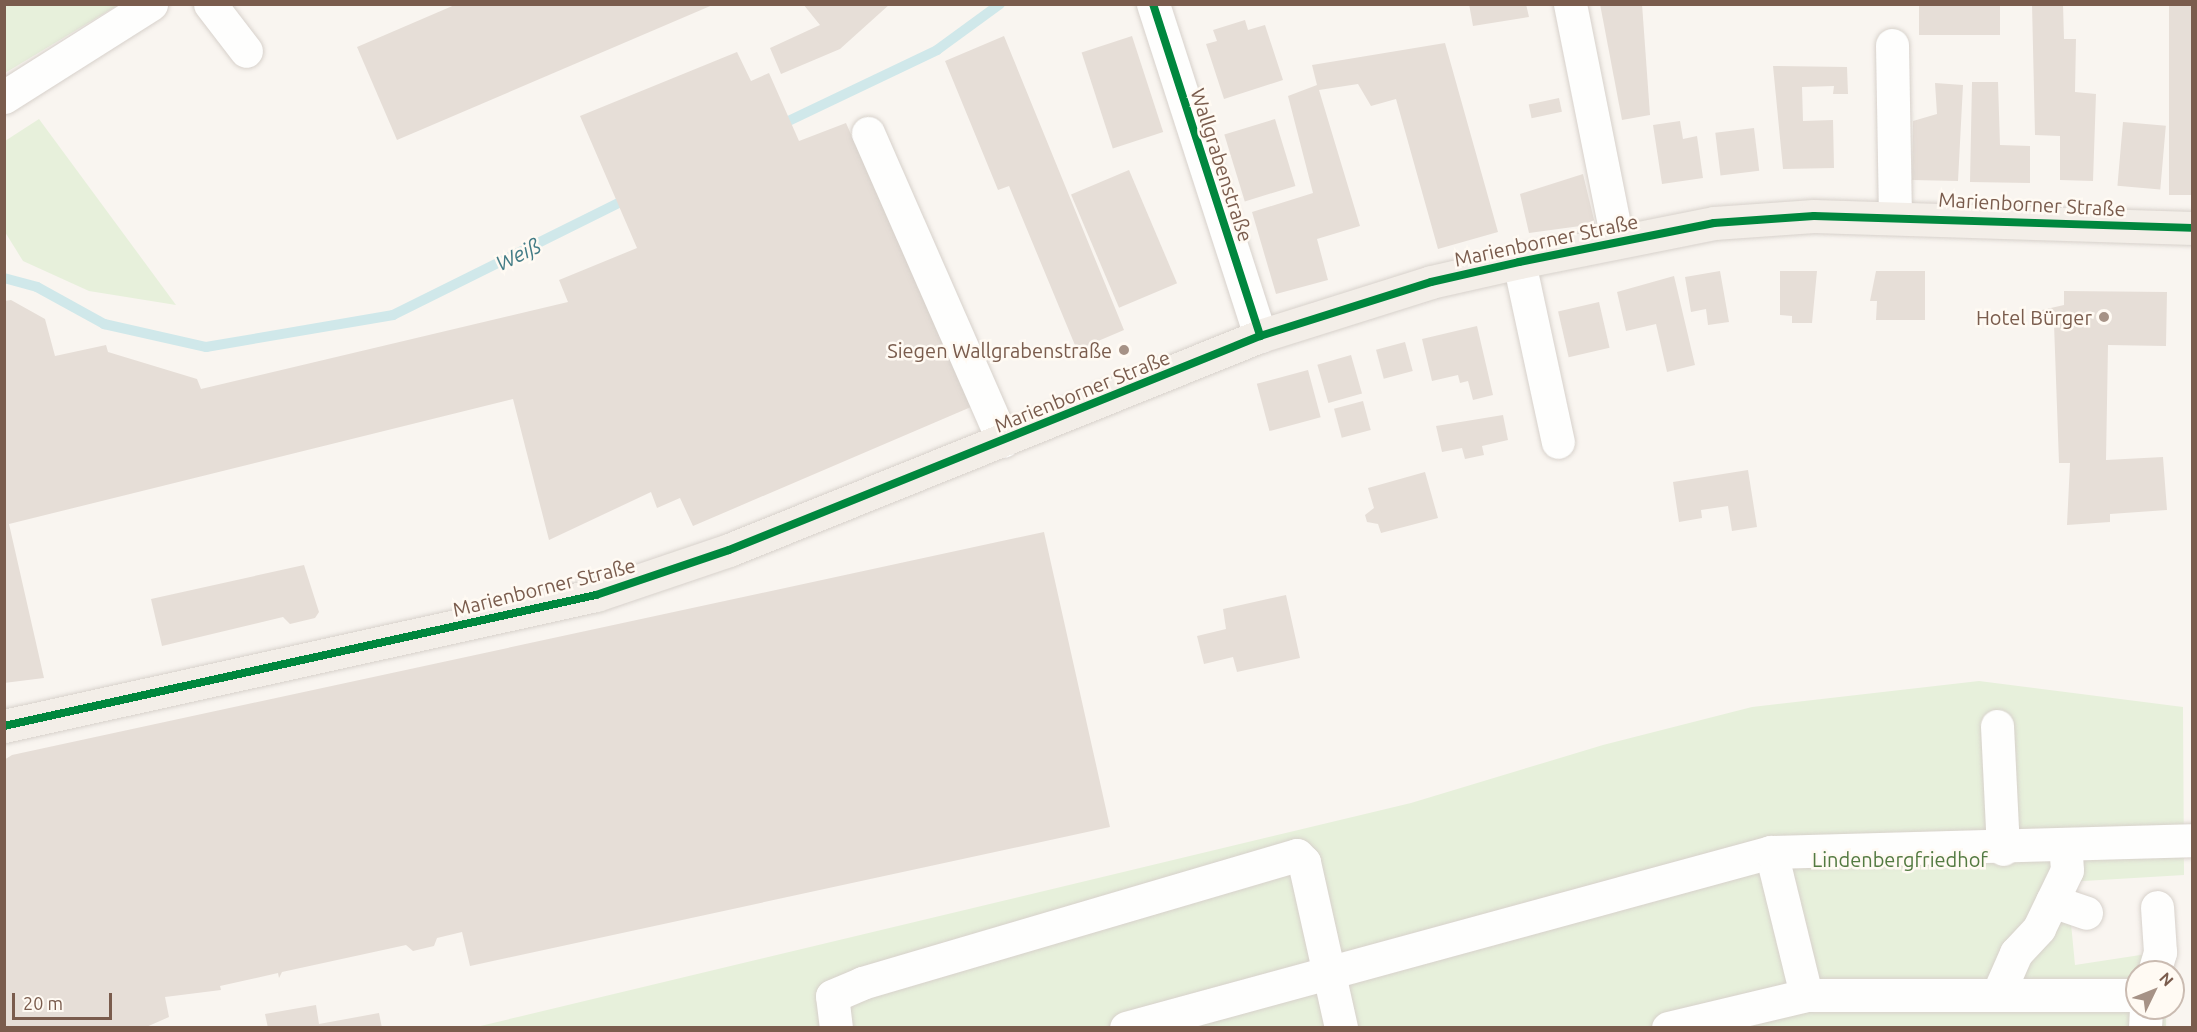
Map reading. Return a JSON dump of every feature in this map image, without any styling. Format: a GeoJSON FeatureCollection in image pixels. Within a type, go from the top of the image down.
{"type":"FeatureCollection","features":[{"type":"Feature","properties":{"kind":"main road","name":"Marienborner Straße"},"geometry":{"type":"LineString","coordinates":[[4,726],[596,595],[729,550],[1260,336],[1519,261],[1617,240],[1714,223],[1895,214],[2193,228]]}},
{"type":"Feature","properties":{"kind":"street"},"geometry":{"type":"LineString","coordinates":[[4,97],[151,4]]}},
{"type":"Feature","properties":{"kind":"street"},"geometry":{"type":"LineString","coordinates":[[210,4],[246,51]]}},
{"type":"Feature","properties":{"kind":"street","name":"Wallgrabenstraße"},"geometry":{"type":"LineString","coordinates":[[1153,4],[1260,336]]}},
{"type":"Feature","properties":{"kind":"street"},"geometry":{"type":"LineString","coordinates":[[1570,4],[1617,240]]}},
{"type":"Feature","properties":{"kind":"street"},"geometry":{"type":"LineString","coordinates":[[1892,45],[1895,214]]}},
{"type":"Feature","properties":{"kind":"street"},"geometry":{"type":"LineString","coordinates":[[868,133],[1003,441]]}},
{"type":"Feature","properties":{"kind":"street"},"geometry":{"type":"LineString","coordinates":[[1519,261],[1558,442]]}},
{"type":"Feature","properties":{"kind":"street"},"geometry":{"type":"LineString","coordinates":[[1997,726],[2003,849]]}},
{"type":"Feature","properties":{"kind":"street"},"geometry":{"type":"LineString","coordinates":[[1126,1028],[1771,852],[1877,846],[2003,849],[2065,844],[2193,840]]}},
{"type":"Feature","properties":{"kind":"street"},"geometry":{"type":"LineString","coordinates":[[1998,994],[2016,953],[2039,928],[2067,870],[2065,844]]}},
{"type":"Feature","properties":{"kind":"street"},"geometry":{"type":"LineString","coordinates":[[1771,852],[1806,995]]}},
{"type":"Feature","properties":{"kind":"street"},"geometry":{"type":"LineString","coordinates":[[836,1028],[832,996],[862,983],[1297,855],[1304,862],[1331,972],[1341,1028]]}},
{"type":"Feature","properties":{"kind":"street"},"geometry":{"type":"LineString","coordinates":[[2052,901],[2086,913]]}},
{"type":"Feature","properties":{"kind":"street"},"geometry":{"type":"LineString","coordinates":[[2157,907],[2160,952],[2158,960]]}},
{"type":"Feature","properties":{"kind":"street"},"geometry":{"type":"LineString","coordinates":[[1668,1028],[1806,995],[2125,995]]}},
{"type":"Feature","properties":{"kind":"green space"},"geometry":{"type":"Polygon","coordinates":[[[5,4],[118,4],[118,5],[5,73],[5,4]]]}},
{"type":"Feature","properties":{"kind":"green space"},"geometry":{"type":"Polygon","coordinates":[[[39,119],[176,305],[89,291],[23,261],[5,232],[5,141],[39,119]]]}},
{"type":"Feature","properties":{"kind":"green space","name":"Lindenbergfriedhof"},"geometry":{"type":"Polygon","coordinates":[[[1979,681],[2183,707],[2184,875],[2067,882],[2075,965],[2160,952],[2163,960],[2125,960],[2125,1020],[2166,1020],[2166,1027],[472,1028],[1411,803],[1603,745],[1752,707],[1979,681]]]}},
{"type":"Feature","properties":{"kind":"building"},"geometry":{"type":"Polygon","coordinates":[[[457,4],[715,4],[397,140],[357,47],[457,4]]]}},
{"type":"Feature","properties":{"kind":"building"},"geometry":{"type":"Polygon","coordinates":[[[803,4],[890,4],[840,49],[781,74],[770,48],[820,25],[803,4]]]}},
{"type":"Feature","properties":{"kind":"building"},"geometry":{"type":"Polygon","coordinates":[[[1469,4],[1526,4],[1529,17],[1473,26],[1469,4]]]}},
{"type":"Feature","properties":{"kind":"building"},"geometry":{"type":"Polygon","coordinates":[[[1600,4],[1642,4],[1650,115],[1622,120],[1600,4]]]}},
{"type":"Feature","properties":{"kind":"building"},"geometry":{"type":"Polygon","coordinates":[[[1919,4],[2000,4],[2000,35],[1919,35],[1919,4]]]}},
{"type":"Feature","properties":{"kind":"building"},"geometry":{"type":"Polygon","coordinates":[[[2032,4],[2063,4],[2064,39],[2076,39],[2075,92],[2096,94],[2093,181],[2060,180],[2060,136],[2035,135],[2032,4]]]}},
{"type":"Feature","properties":{"kind":"building"},"geometry":{"type":"Polygon","coordinates":[[[2169,4],[2192,4],[2192,195],[2169,195],[2169,4]]]}},
{"type":"Feature","properties":{"kind":"building"},"geometry":{"type":"Polygon","coordinates":[[[1245,20],[1248,30],[1265,25],[1283,80],[1224,99],[1206,44],[1217,41],[1213,30],[1245,20]]]}},
{"type":"Feature","properties":{"kind":"building"},"geometry":{"type":"Polygon","coordinates":[[[1004,36],[1124,330],[1077,350],[1009,186],[998,190],[945,61],[1004,36]]]}},
{"type":"Feature","properties":{"kind":"building"},"geometry":{"type":"Polygon","coordinates":[[[1132,36],[1163,132],[1113,148],[1082,52],[1132,36]]]}},
{"type":"Feature","properties":{"kind":"building"},"geometry":{"type":"Polygon","coordinates":[[[1445,43],[1498,232],[1438,249],[1396,99],[1371,106],[1358,84],[1319,90],[1360,226],[1317,239],[1328,280],[1276,294],[1252,212],[1313,193],[1288,96],[1317,85],[1312,65],[1445,43]]]}},
{"type":"Feature","properties":{"kind":"building"},"geometry":{"type":"Polygon","coordinates":[[[737,52],[751,81],[769,73],[799,141],[846,123],[971,407],[693,526],[680,498],[657,508],[651,492],[549,540],[513,399],[9,524],[44,678],[4,683],[4,301],[11,300],[45,319],[55,356],[106,345],[108,352],[197,379],[201,389],[568,302],[559,280],[637,248],[580,116],[737,52]]]}},
{"type":"Feature","properties":{"kind":"building"},"geometry":{"type":"Polygon","coordinates":[[[1773,66],[1847,67],[1848,94],[1833,94],[1834,86],[1802,87],[1803,121],[1833,120],[1834,168],[1783,169],[1773,66]]]}},
{"type":"Feature","properties":{"kind":"building"},"geometry":{"type":"Polygon","coordinates":[[[1972,82],[1998,82],[2000,145],[2030,146],[2030,183],[1970,182],[1972,82]]]}},
{"type":"Feature","properties":{"kind":"building"},"geometry":{"type":"Polygon","coordinates":[[[1935,83],[1963,85],[1958,181],[1912,180],[1913,121],[1937,114],[1935,83]]]}},
{"type":"Feature","properties":{"kind":"building"},"geometry":{"type":"Polygon","coordinates":[[[1559,98],[1562,112],[1532,118],[1529,104],[1559,98]]]}},
{"type":"Feature","properties":{"kind":"building"},"geometry":{"type":"Polygon","coordinates":[[[1275,119],[1295,186],[1245,201],[1224,134],[1275,119]]]}},
{"type":"Feature","properties":{"kind":"building"},"geometry":{"type":"Polygon","coordinates":[[[1680,121],[1683,139],[1697,136],[1703,178],[1662,184],[1653,125],[1680,121]]]}},
{"type":"Feature","properties":{"kind":"building"},"geometry":{"type":"Polygon","coordinates":[[[2123,122],[2166,126],[2160,190],[2117,186],[2123,122]]]}},
{"type":"Feature","properties":{"kind":"building"},"geometry":{"type":"Polygon","coordinates":[[[1754,128],[1759,171],[1721,175],[1715,133],[1754,128]]]}},
{"type":"Feature","properties":{"kind":"building"},"geometry":{"type":"Polygon","coordinates":[[[1129,170],[1177,283],[1119,308],[1071,195],[1129,170]]]}},
{"type":"Feature","properties":{"kind":"building"},"geometry":{"type":"Polygon","coordinates":[[[1583,174],[1595,224],[1529,233],[1520,194],[1583,174]]]}},
{"type":"Feature","properties":{"kind":"building"},"geometry":{"type":"Polygon","coordinates":[[[1720,271],[1729,322],[1708,325],[1706,309],[1691,312],[1685,277],[1720,271]]]}},
{"type":"Feature","properties":{"kind":"building"},"geometry":{"type":"Polygon","coordinates":[[[1780,271],[1817,271],[1812,323],[1792,323],[1792,316],[1780,315],[1780,271]]]}},
{"type":"Feature","properties":{"kind":"building"},"geometry":{"type":"Polygon","coordinates":[[[1876,271],[1925,271],[1925,320],[1876,320],[1877,301],[1870,301],[1876,271]]]}},
{"type":"Feature","properties":{"kind":"building"},"geometry":{"type":"Polygon","coordinates":[[[1674,276],[1695,365],[1667,372],[1656,324],[1626,331],[1617,292],[1674,276]]]}},
{"type":"Feature","properties":{"kind":"building"},"geometry":{"type":"Polygon","coordinates":[[[2064,291],[2167,292],[2166,346],[2108,345],[2106,460],[2163,457],[2167,510],[2110,514],[2110,522],[2067,525],[2070,463],[2059,463],[2054,324],[2041,324],[2042,310],[2064,305],[2064,291]]]}},
{"type":"Feature","properties":{"kind":"building"},"geometry":{"type":"Polygon","coordinates":[[[1599,302],[1610,348],[1569,357],[1558,311],[1599,302]]]}},
{"type":"Feature","properties":{"kind":"building"},"geometry":{"type":"Polygon","coordinates":[[[1477,326],[1493,395],[1473,400],[1468,381],[1460,383],[1458,375],[1432,381],[1422,339],[1477,326]]]}},
{"type":"Feature","properties":{"kind":"building"},"geometry":{"type":"Polygon","coordinates":[[[1405,342],[1413,371],[1384,379],[1376,350],[1405,342]]]}},
{"type":"Feature","properties":{"kind":"building"},"geometry":{"type":"Polygon","coordinates":[[[1351,355],[1362,393],[1328,403],[1317,365],[1351,355]]]}},
{"type":"Feature","properties":{"kind":"building"},"geometry":{"type":"Polygon","coordinates":[[[1308,370],[1321,417],[1269,431],[1257,384],[1308,370]]]}},
{"type":"Feature","properties":{"kind":"building"},"geometry":{"type":"Polygon","coordinates":[[[1363,401],[1371,430],[1342,438],[1334,409],[1363,401]]]}},
{"type":"Feature","properties":{"kind":"building"},"geometry":{"type":"Polygon","coordinates":[[[1503,415],[1508,440],[1482,446],[1484,455],[1465,459],[1462,448],[1442,452],[1436,426],[1503,415]]]}},
{"type":"Feature","properties":{"kind":"building"},"geometry":{"type":"Polygon","coordinates":[[[1748,470],[1757,527],[1732,531],[1728,506],[1701,510],[1702,518],[1679,522],[1673,482],[1748,470]]]}},
{"type":"Feature","properties":{"kind":"building"},"geometry":{"type":"Polygon","coordinates":[[[1425,472],[1438,518],[1381,533],[1378,524],[1367,522],[1365,515],[1374,508],[1368,488],[1425,472]]]}},
{"type":"Feature","properties":{"kind":"building"},"geometry":{"type":"Polygon","coordinates":[[[1044,532],[1110,827],[470,966],[462,932],[437,938],[434,946],[413,951],[406,945],[282,972],[279,978],[278,973],[220,986],[221,990],[165,997],[169,1017],[144,1028],[4,1028],[4,760],[12,755],[1044,532]]]}},
{"type":"Feature","properties":{"kind":"building"},"geometry":{"type":"Polygon","coordinates":[[[304,565],[319,612],[315,618],[290,624],[283,617],[162,646],[151,599],[304,565]]]}},
{"type":"Feature","properties":{"kind":"building"},"geometry":{"type":"Polygon","coordinates":[[[1286,595],[1300,658],[1237,672],[1233,657],[1204,664],[1197,636],[1226,629],[1223,609],[1286,595]]]}},
{"type":"Feature","properties":{"kind":"building"},"geometry":{"type":"Polygon","coordinates":[[[316,1005],[319,1024],[379,1013],[382,1028],[268,1028],[265,1014],[316,1005]]]}},
{"type":"Feature","properties":{"kind":"waterway","name":"Weiß"},"geometry":{"type":"LineString","coordinates":[[778,126],[937,50],[1000,4]]}},
{"type":"Feature","properties":{"kind":"waterway","name":"Weiß"},"geometry":{"type":"LineString","coordinates":[[4,278],[37,287],[104,324],[206,347],[393,315],[629,198]]}},
{"type":"Feature","properties":{"kind":"cycle path"},"geometry":{"type":"LineString","coordinates":[[1153,4],[1260,336]]}},
{"type":"Feature","properties":{"kind":"cycle path"},"geometry":{"type":"LineString","coordinates":[[4,726],[596,595],[729,550],[1260,336],[1431,282],[1714,223],[1814,216],[2192,228]]}},
{"type":"Feature","properties":{"kind":"place","name":"Hotel Bürger"},"geometry":{"type":"Point","coordinates":[2104,317]}},
{"type":"Feature","properties":{"kind":"place","name":"Siegen Wallgrabenstraße"},"geometry":{"type":"Point","coordinates":[1124,350]}}]}
